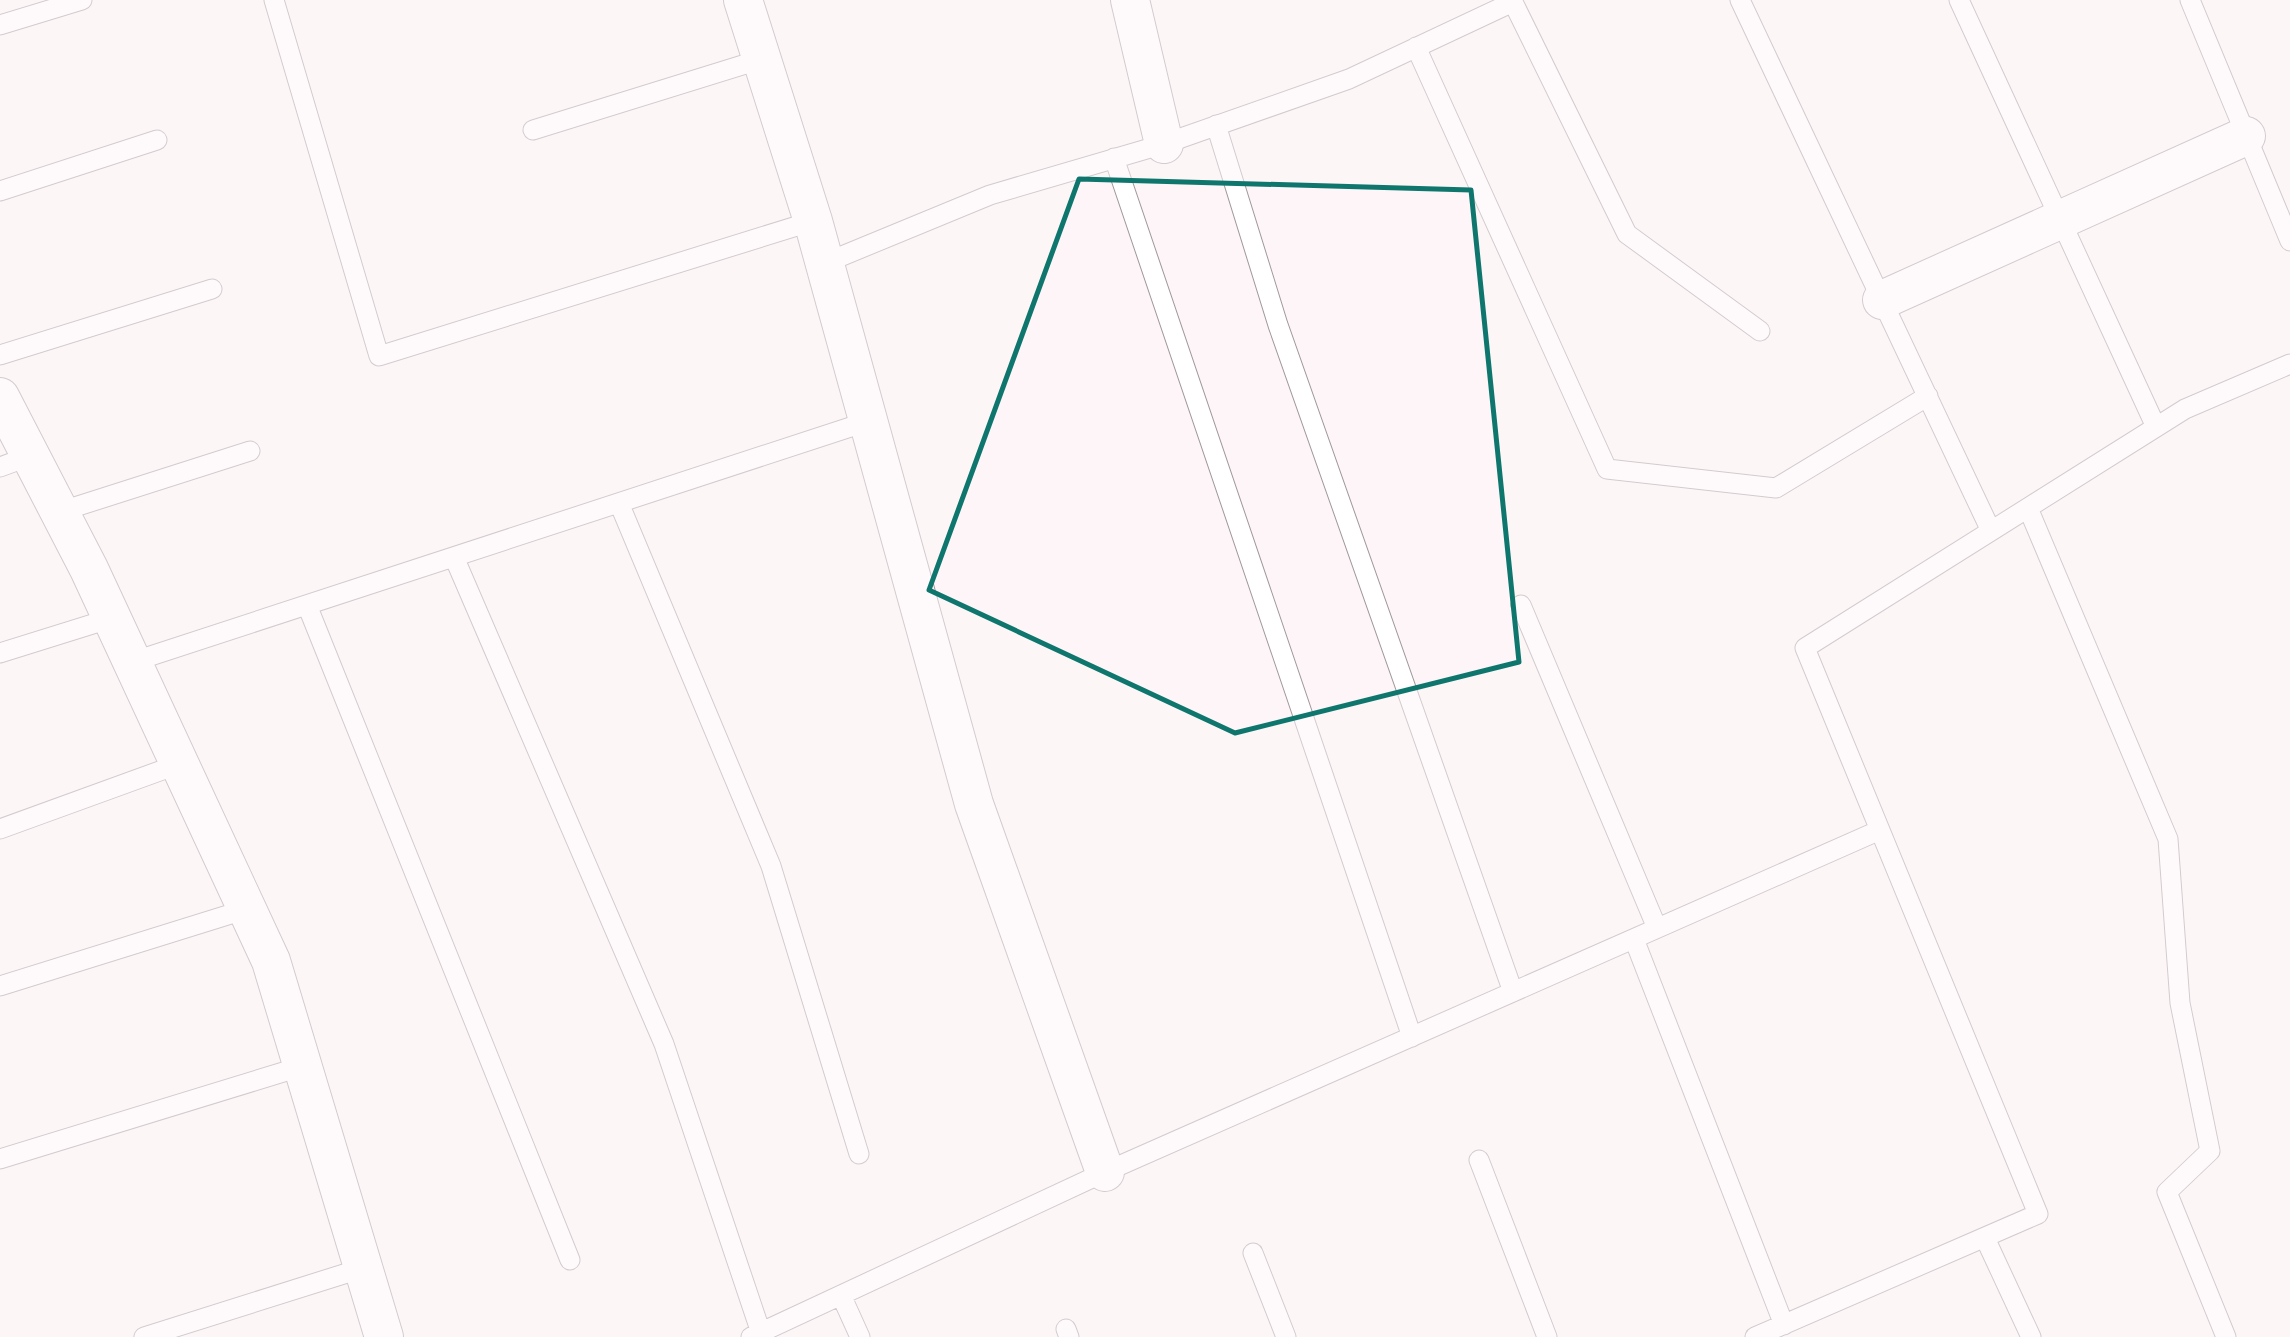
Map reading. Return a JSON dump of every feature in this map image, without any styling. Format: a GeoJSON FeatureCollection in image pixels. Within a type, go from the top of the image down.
{"type":"FeatureCollection","features":[{"type":"Feature","properties":{"kind":"street"},"geometry":{"type":"LineString","coordinates":[[743,0],[813,221],[974,804],[1105,1172]]}},
{"type":"Feature","properties":{"kind":"street"},"geometry":{"type":"LineString","coordinates":[[1130,0],[1164,144]]}},
{"type":"Feature","properties":{"kind":"street"},"geometry":{"type":"LineString","coordinates":[[1882,300],[2246,136]]}},
{"type":"Feature","properties":{"kind":"street"},"geometry":{"type":"LineString","coordinates":[[0,397],[15,462],[59,512],[112,618],[271,961],[384,1337]]}},
{"type":"Feature","properties":{"kind":"lane"},"geometry":{"type":"LineString","coordinates":[[0,25],[82,0]]}},
{"type":"Feature","properties":{"kind":"lane"},"geometry":{"type":"LineString","coordinates":[[274,0],[379,356],[813,221]]}},
{"type":"Feature","properties":{"kind":"lane"},"geometry":{"type":"LineString","coordinates":[[1740,0],[1991,531]]}},
{"type":"Feature","properties":{"kind":"lane"},"geometry":{"type":"LineString","coordinates":[[1959,0],[2156,427]]}},
{"type":"Feature","properties":{"kind":"lane"},"geometry":{"type":"LineString","coordinates":[[2190,0],[2290,241]]}},
{"type":"Feature","properties":{"kind":"lane"},"geometry":{"type":"LineString","coordinates":[[825,263],[990,195],[1164,144],[1349,79],[1513,1],[1627,234],[1760,331]]}},
{"type":"Feature","properties":{"kind":"lane"},"geometry":{"type":"LineString","coordinates":[[1416,47],[1607,469],[1776,488],[1928,396]]}},
{"type":"Feature","properties":{"kind":"lane"},"geometry":{"type":"LineString","coordinates":[[533,130],[762,59]]}},
{"type":"Feature","properties":{"kind":"lane"},"geometry":{"type":"LineString","coordinates":[[1216,125],[1278,325],[1513,992]]}},
{"type":"Feature","properties":{"kind":"lane"},"geometry":{"type":"LineString","coordinates":[[0,191],[158,140]]}},
{"type":"Feature","properties":{"kind":"lane"},"geometry":{"type":"LineString","coordinates":[[1115,158],[1412,1037]]}},
{"type":"Feature","properties":{"kind":"lane"},"geometry":{"type":"LineString","coordinates":[[0,355],[212,289]]}},
{"type":"Feature","properties":{"kind":"lane"},"geometry":{"type":"LineString","coordinates":[[1755,1337],[2038,1214],[1805,648],[2185,409],[2290,364]]}},
{"type":"Feature","properties":{"kind":"lane"},"geometry":{"type":"LineString","coordinates":[[132,663],[869,421]]}},
{"type":"Feature","properties":{"kind":"lane"},"geometry":{"type":"LineString","coordinates":[[59,512],[250,451]]}},
{"type":"Feature","properties":{"kind":"lane"},"geometry":{"type":"LineString","coordinates":[[619,503],[771,866],[859,1154]]}},
{"type":"Feature","properties":{"kind":"lane"},"geometry":{"type":"LineString","coordinates":[[2028,508],[2168,839],[2180,1003],[2210,1152],[2167,1192],[2226,1337]]}},
{"type":"Feature","properties":{"kind":"lane"},"geometry":{"type":"LineString","coordinates":[[454,557],[664,1044],[756,1335],[1105,1172],[1880,830]]}},
{"type":"Feature","properties":{"kind":"lane"},"geometry":{"type":"LineString","coordinates":[[307,605],[570,1260]]}},
{"type":"Feature","properties":{"kind":"lane"},"geometry":{"type":"LineString","coordinates":[[1521,605],[1657,928]]}},
{"type":"Feature","properties":{"kind":"lane"},"geometry":{"type":"LineString","coordinates":[[0,653],[112,618]]}},
{"type":"Feature","properties":{"kind":"lane"},"geometry":{"type":"LineString","coordinates":[[0,829],[179,764]]}},
{"type":"Feature","properties":{"kind":"lane"},"geometry":{"type":"LineString","coordinates":[[0,986],[247,909]]}},
{"type":"Feature","properties":{"kind":"lane"},"geometry":{"type":"LineString","coordinates":[[1634,939],[1784,1325]]}},
{"type":"Feature","properties":{"kind":"lane"},"geometry":{"type":"LineString","coordinates":[[0,1159],[303,1066]]}},
{"type":"Feature","properties":{"kind":"lane"},"geometry":{"type":"LineString","coordinates":[[1479,1160],[1547,1337]]}},
{"type":"Feature","properties":{"kind":"lane"},"geometry":{"type":"LineString","coordinates":[[1985,1238],[2032,1337]]}},
{"type":"Feature","properties":{"kind":"lane"},"geometry":{"type":"LineString","coordinates":[[1253,1253],[1286,1337]]}},
{"type":"Feature","properties":{"kind":"lane"},"geometry":{"type":"LineString","coordinates":[[144,1337],[363,1268]]}},
{"type":"Feature","properties":{"kind":"lane"},"geometry":{"type":"LineString","coordinates":[[841,1295],[860,1337]]}},
{"type":"Feature","properties":{"kind":"highlighted area"},"geometry":{"type":"Polygon","coordinates":[[[1079,179],[1471,190],[1519,662],[1235,733],[929,590],[1079,179]]]}}]}
